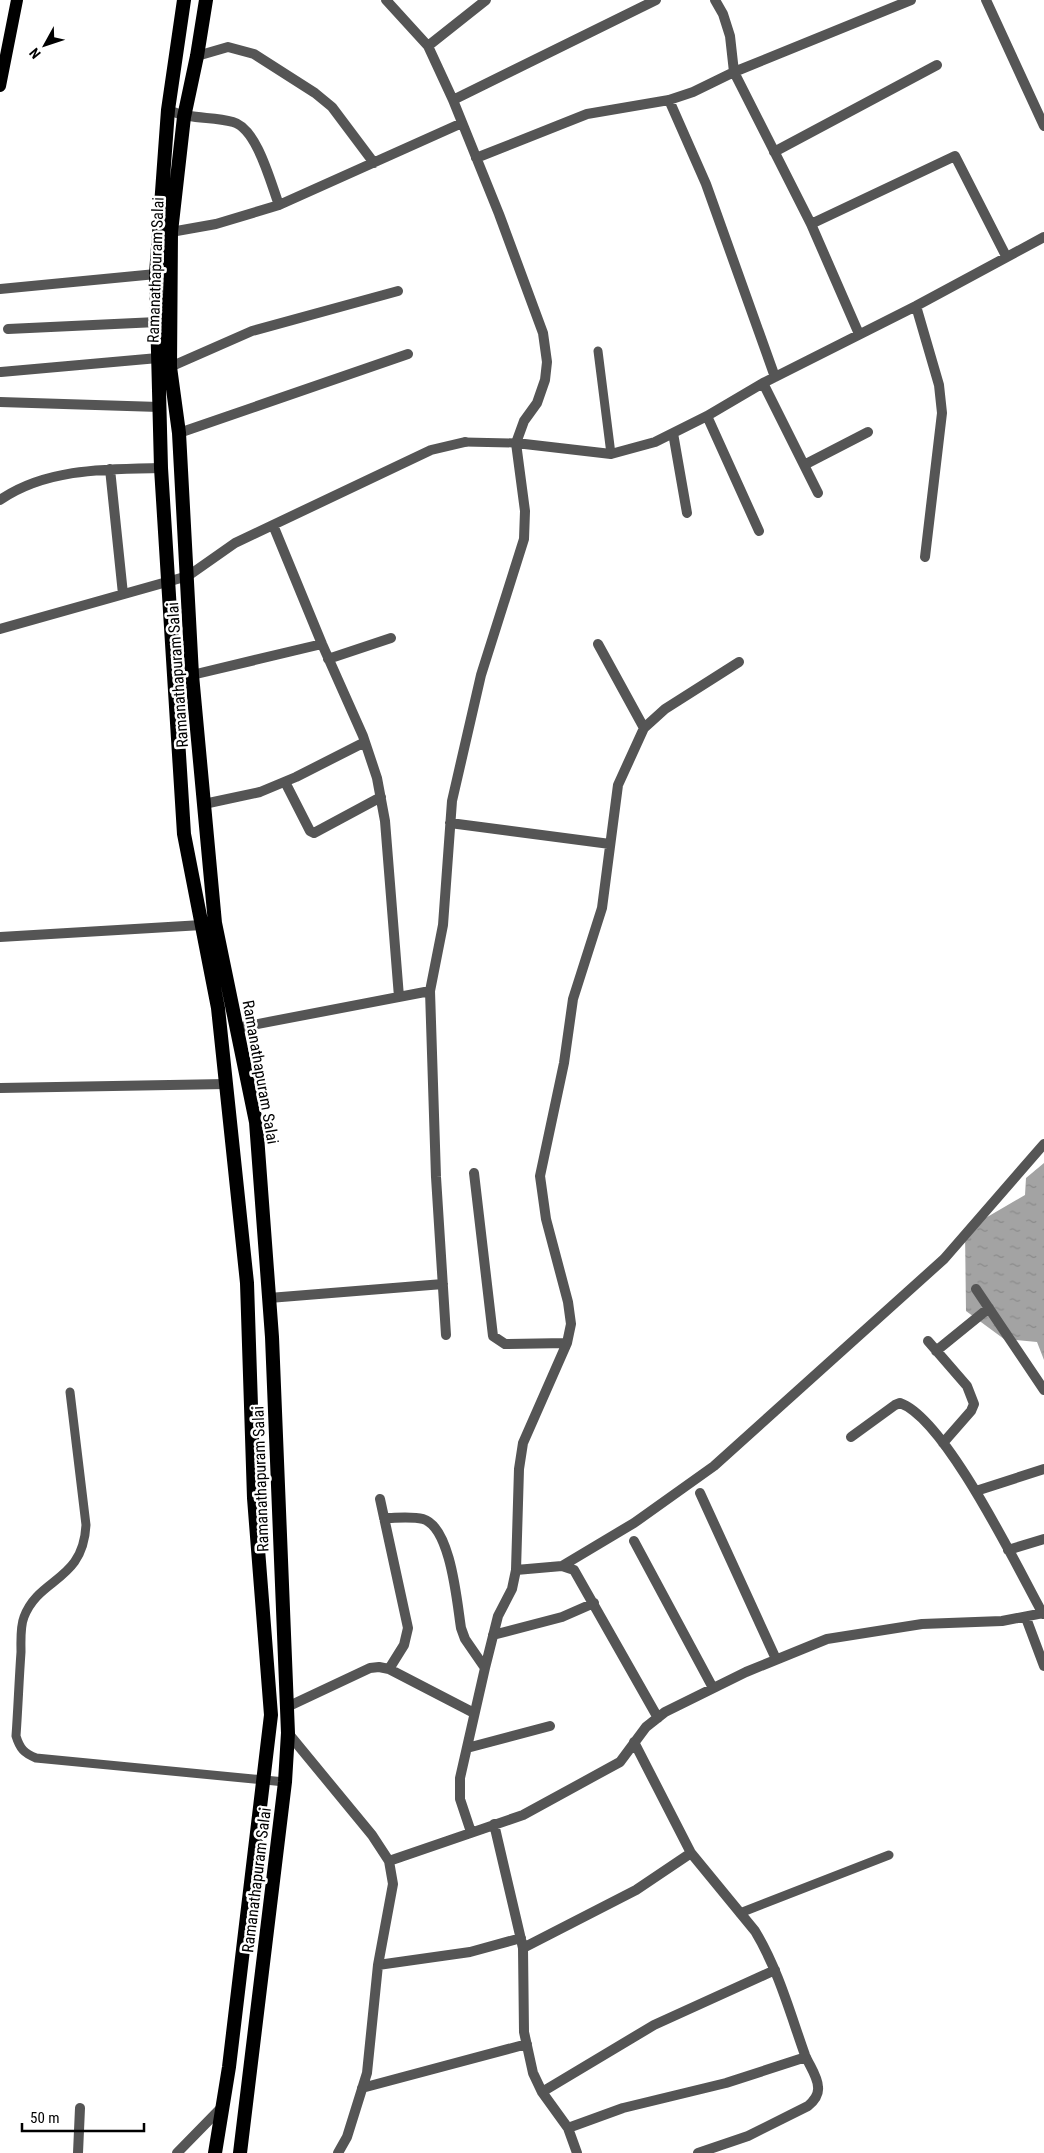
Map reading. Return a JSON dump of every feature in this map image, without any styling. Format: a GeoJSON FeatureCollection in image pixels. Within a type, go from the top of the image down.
{"type":"FeatureCollection","features":[{"type":"Feature","properties":{"kind":"highway","name":"Ramanathapuram Salai"},"geometry":{"type":"LineString","coordinates":[[184,0],[168,110],[156,274],[161,468],[184,834],[218,1008],[247,1283],[254,1498],[271,1716],[229,2067],[215,2153]]}},
{"type":"Feature","properties":{"kind":"highway","name":"Ramanathapuram Salai"},"geometry":{"type":"LineString","coordinates":[[206,0],[197,56],[184,117],[171,232],[170,367],[179,433],[192,674],[215,923],[256,1122],[269,1298],[288,1733],[286,1782],[240,2153]]}},
{"type":"Feature","properties":{"kind":"main road"},"geometry":{"type":"LineString","coordinates":[[0,86],[17,0]]}},
{"type":"Feature","properties":{"kind":"street"},"geometry":{"type":"LineString","coordinates":[[386,0],[428,46],[453,100],[500,214],[543,333],[547,362],[545,380],[537,402],[524,421],[516,443],[525,511],[524,539],[481,675],[452,801],[443,925],[430,991],[436,1177],[446,1335]]}},
{"type":"Feature","properties":{"kind":"street"},"geometry":{"type":"LineString","coordinates":[[428,46],[486,0]]}},
{"type":"Feature","properties":{"kind":"street"},"geometry":{"type":"LineString","coordinates":[[453,100],[656,0]]}},
{"type":"Feature","properties":{"kind":"street"},"geometry":{"type":"LineString","coordinates":[[714,0],[723,14],[730,36],[734,72],[810,224],[859,334]]}},
{"type":"Feature","properties":{"kind":"street"},"geometry":{"type":"LineString","coordinates":[[476,158],[587,114],[669,100],[693,92],[734,72],[912,0]]}},
{"type":"Feature","properties":{"kind":"street"},"geometry":{"type":"LineString","coordinates":[[986,0],[1044,126]]}},
{"type":"Feature","properties":{"kind":"street"},"geometry":{"type":"LineString","coordinates":[[197,56],[228,47],[254,54],[315,93],[332,107],[374,163]]}},
{"type":"Feature","properties":{"kind":"street"},"geometry":{"type":"LineString","coordinates":[[774,152],[937,65]]}},
{"type":"Feature","properties":{"kind":"street"},"geometry":{"type":"LineString","coordinates":[[669,100],[706,184],[775,377]]}},
{"type":"Feature","properties":{"kind":"street"},"geometry":{"type":"LineString","coordinates":[[168,110],[184,117],[235,122],[246,130],[254,141],[279,205]]}},
{"type":"Feature","properties":{"kind":"street"},"geometry":{"type":"LineString","coordinates":[[171,232],[216,224],[279,205],[462,123]]}},
{"type":"Feature","properties":{"kind":"street"},"geometry":{"type":"LineString","coordinates":[[810,224],[955,156],[1006,256]]}},
{"type":"Feature","properties":{"kind":"street"},"geometry":{"type":"LineString","coordinates":[[516,443],[611,454],[655,442],[707,416],[775,377],[916,306],[1006,256],[1044,238]]}},
{"type":"Feature","properties":{"kind":"street"},"geometry":{"type":"LineString","coordinates":[[0,289],[156,274]]}},
{"type":"Feature","properties":{"kind":"street"},"geometry":{"type":"LineString","coordinates":[[170,367],[252,331],[398,291]]}},
{"type":"Feature","properties":{"kind":"street"},"geometry":{"type":"LineString","coordinates":[[916,306],[939,385],[942,413],[925,557]]}},
{"type":"Feature","properties":{"kind":"street"},"geometry":{"type":"LineString","coordinates":[[8,329],[157,322]]}},
{"type":"Feature","properties":{"kind":"street"},"geometry":{"type":"LineString","coordinates":[[179,433],[408,354]]}},
{"type":"Feature","properties":{"kind":"street"},"geometry":{"type":"LineString","coordinates":[[1,372],[158,358]]}},
{"type":"Feature","properties":{"kind":"street"},"geometry":{"type":"LineString","coordinates":[[764,383],[818,493]]}},
{"type":"Feature","properties":{"kind":"street"},"geometry":{"type":"LineString","coordinates":[[0,402],[159,407]]}},
{"type":"Feature","properties":{"kind":"street"},"geometry":{"type":"LineString","coordinates":[[707,416],[759,531]]}},
{"type":"Feature","properties":{"kind":"street"},"geometry":{"type":"LineString","coordinates":[[804,465],[868,432]]}},
{"type":"Feature","properties":{"kind":"street"},"geometry":{"type":"LineString","coordinates":[[673,433],[687,513]]}},
{"type":"Feature","properties":{"kind":"street"},"geometry":{"type":"LineString","coordinates":[[0,629],[188,576],[234,543],[423,454],[465,442]]}},
{"type":"Feature","properties":{"kind":"street"},"geometry":{"type":"LineString","coordinates":[[0,500],[26,485],[48,478],[110,469],[161,468]]}},
{"type":"Feature","properties":{"kind":"street"},"geometry":{"type":"LineString","coordinates":[[110,469],[123,594]]}},
{"type":"Feature","properties":{"kind":"street"},"geometry":{"type":"LineString","coordinates":[[273,525],[328,660],[365,742],[377,778],[385,820],[399,997]]}},
{"type":"Feature","properties":{"kind":"street"},"geometry":{"type":"LineString","coordinates":[[328,660],[391,638]]}},
{"type":"Feature","properties":{"kind":"street"},"geometry":{"type":"LineString","coordinates":[[192,674],[322,644]]}},
{"type":"Feature","properties":{"kind":"street"},"geometry":{"type":"LineString","coordinates":[[598,644],[644,728]]}},
{"type":"Feature","properties":{"kind":"street"},"geometry":{"type":"LineString","coordinates":[[471,1832],[460,1799],[460,1778],[484,1668],[498,1616],[512,1589],[516,1570],[518,1478],[523,1443],[567,1344],[571,1324],[568,1302],[546,1219],[540,1176],[564,1063],[573,999],[602,908],[618,785],[644,728],[665,709],[739,662]]}},
{"type":"Feature","properties":{"kind":"street"},"geometry":{"type":"LineString","coordinates":[[204,804],[260,792],[285,782],[365,742]]}},
{"type":"Feature","properties":{"kind":"street"},"geometry":{"type":"LineString","coordinates":[[285,782],[310,831],[314,833],[381,797]]}},
{"type":"Feature","properties":{"kind":"street"},"geometry":{"type":"LineString","coordinates":[[450,823],[610,844]]}},
{"type":"Feature","properties":{"kind":"street"},"geometry":{"type":"LineString","coordinates":[[0,937],[202,925]]}},
{"type":"Feature","properties":{"kind":"street"},"geometry":{"type":"LineString","coordinates":[[237,1028],[430,991]]}},
{"type":"Feature","properties":{"kind":"street"},"geometry":{"type":"LineString","coordinates":[[0,1088],[226,1084]]}},
{"type":"Feature","properties":{"kind":"street"},"geometry":{"type":"LineString","coordinates":[[562,1566],[634,1523],[714,1466],[944,1259],[1044,1144]]}},
{"type":"Feature","properties":{"kind":"street"},"geometry":{"type":"LineString","coordinates":[[474,1173],[493,1336],[505,1344],[567,1344]]}},
{"type":"Feature","properties":{"kind":"street"},"geometry":{"type":"LineString","coordinates":[[269,1298],[443,1284]]}},
{"type":"Feature","properties":{"kind":"street"},"geometry":{"type":"LineString","coordinates":[[976,1289],[1044,1390]]}},
{"type":"Feature","properties":{"kind":"street"},"geometry":{"type":"LineString","coordinates":[[936,1351],[989,1308]]}},
{"type":"Feature","properties":{"kind":"street"},"geometry":{"type":"LineString","coordinates":[[928,1341],[967,1386],[974,1404],[971,1411],[943,1443]]}},
{"type":"Feature","properties":{"kind":"street"},"geometry":{"type":"LineString","coordinates":[[389,1861],[523,1815],[612,1767],[625,1757],[634,1742],[665,1712],[776,1659],[827,1639],[922,1624],[1026,1618],[1044,1614],[976,1491],[943,1443],[910,1408],[900,1404],[895,1405],[852,1437]]}},
{"type":"Feature","properties":{"kind":"street"},"geometry":{"type":"LineString","coordinates":[[976,1491],[1044,1469]]}},
{"type":"Feature","properties":{"kind":"street"},"geometry":{"type":"LineString","coordinates":[[700,1494],[776,1659]]}},
{"type":"Feature","properties":{"kind":"street"},"geometry":{"type":"LineString","coordinates":[[380,1499],[408,1628],[404,1645],[389,1669]]}},
{"type":"Feature","properties":{"kind":"street"},"geometry":{"type":"LineString","coordinates":[[384,1518],[423,1519],[436,1529],[447,1548],[461,1628],[465,1638],[484,1668]]}},
{"type":"Feature","properties":{"kind":"street"},"geometry":{"type":"LineString","coordinates":[[1008,1550],[1044,1539]]}},
{"type":"Feature","properties":{"kind":"street"},"geometry":{"type":"LineString","coordinates":[[634,1541],[713,1688]]}},
{"type":"Feature","properties":{"kind":"street"},"geometry":{"type":"LineString","coordinates":[[516,1570],[562,1566],[574,1570],[658,1718]]}},
{"type":"Feature","properties":{"kind":"street"},"geometry":{"type":"LineString","coordinates":[[493,1635],[562,1617],[594,1603]]}},
{"type":"Feature","properties":{"kind":"street"},"geometry":{"type":"LineString","coordinates":[[1026,1618],[1044,1666]]}},
{"type":"Feature","properties":{"kind":"street"},"geometry":{"type":"LineString","coordinates":[[287,1708],[370,1668],[379,1667],[389,1669],[474,1713]]}},
{"type":"Feature","properties":{"kind":"street"},"geometry":{"type":"LineString","coordinates":[[467,1748],[550,1726]]}},
{"type":"Feature","properties":{"kind":"street"},"geometry":{"type":"LineString","coordinates":[[288,1733],[372,1835],[389,1861],[393,1884],[378,1964],[367,2073],[347,2137],[338,2153]]}},
{"type":"Feature","properties":{"kind":"street"},"geometry":{"type":"LineString","coordinates":[[634,1742],[691,1853],[755,1931],[775,1970],[818,2085],[814,2100],[808,2106],[748,2136],[704,2152]]}},
{"type":"Feature","properties":{"kind":"street"},"geometry":{"type":"LineString","coordinates":[[494,1824],[523,1948],[524,2032],[533,2073],[542,2092],[568,2128],[577,2153]]}},
{"type":"Feature","properties":{"kind":"street"},"geometry":{"type":"LineString","coordinates":[[523,1948],[636,1890],[691,1853]]}},
{"type":"Feature","properties":{"kind":"street"},"geometry":{"type":"LineString","coordinates":[[378,1964],[470,1952],[521,1938]]}},
{"type":"Feature","properties":{"kind":"street"},"geometry":{"type":"LineString","coordinates":[[542,2092],[654,2025],[775,1970]]}},
{"type":"Feature","properties":{"kind":"street"},"geometry":{"type":"LineString","coordinates":[[362,2088],[527,2044]]}},
{"type":"Feature","properties":{"kind":"street"},"geometry":{"type":"LineString","coordinates":[[568,2128],[623,2108],[726,2083],[806,2057]]}},
{"type":"Feature","properties":{"kind":"street"},"geometry":{"type":"LineString","coordinates":[[178,2153],[222,2107]]}},
{"type":"Feature","properties":{"kind":"street"},"geometry":{"type":"LineString","coordinates":[[78,2153],[80,2108]]}},
{"type":"Feature","properties":{"kind":"lane"},"geometry":{"type":"LineString","coordinates":[[598,351],[611,454]]}},
{"type":"Feature","properties":{"kind":"lane"},"geometry":{"type":"LineString","coordinates":[[465,442],[516,443]]}},
{"type":"Feature","properties":{"kind":"lane"},"geometry":{"type":"LineString","coordinates":[[70,1392],[86,1525],[85,1541],[77,1560],[36,1598],[23,1619],[16,1736],[20,1748],[25,1754],[36,1758],[286,1782]]}},
{"type":"Feature","properties":{"kind":"lane"},"geometry":{"type":"LineString","coordinates":[[740,1913],[889,1855]]}},
{"type":"Feature","properties":{"kind":"water"},"geometry":{"type":"Polygon","coordinates":[[[1044,1163],[1044,1360],[1037,1342],[1004,1339],[966,1311],[965,1230],[1025,1195],[1026,1178],[1044,1163]]]}}]}
